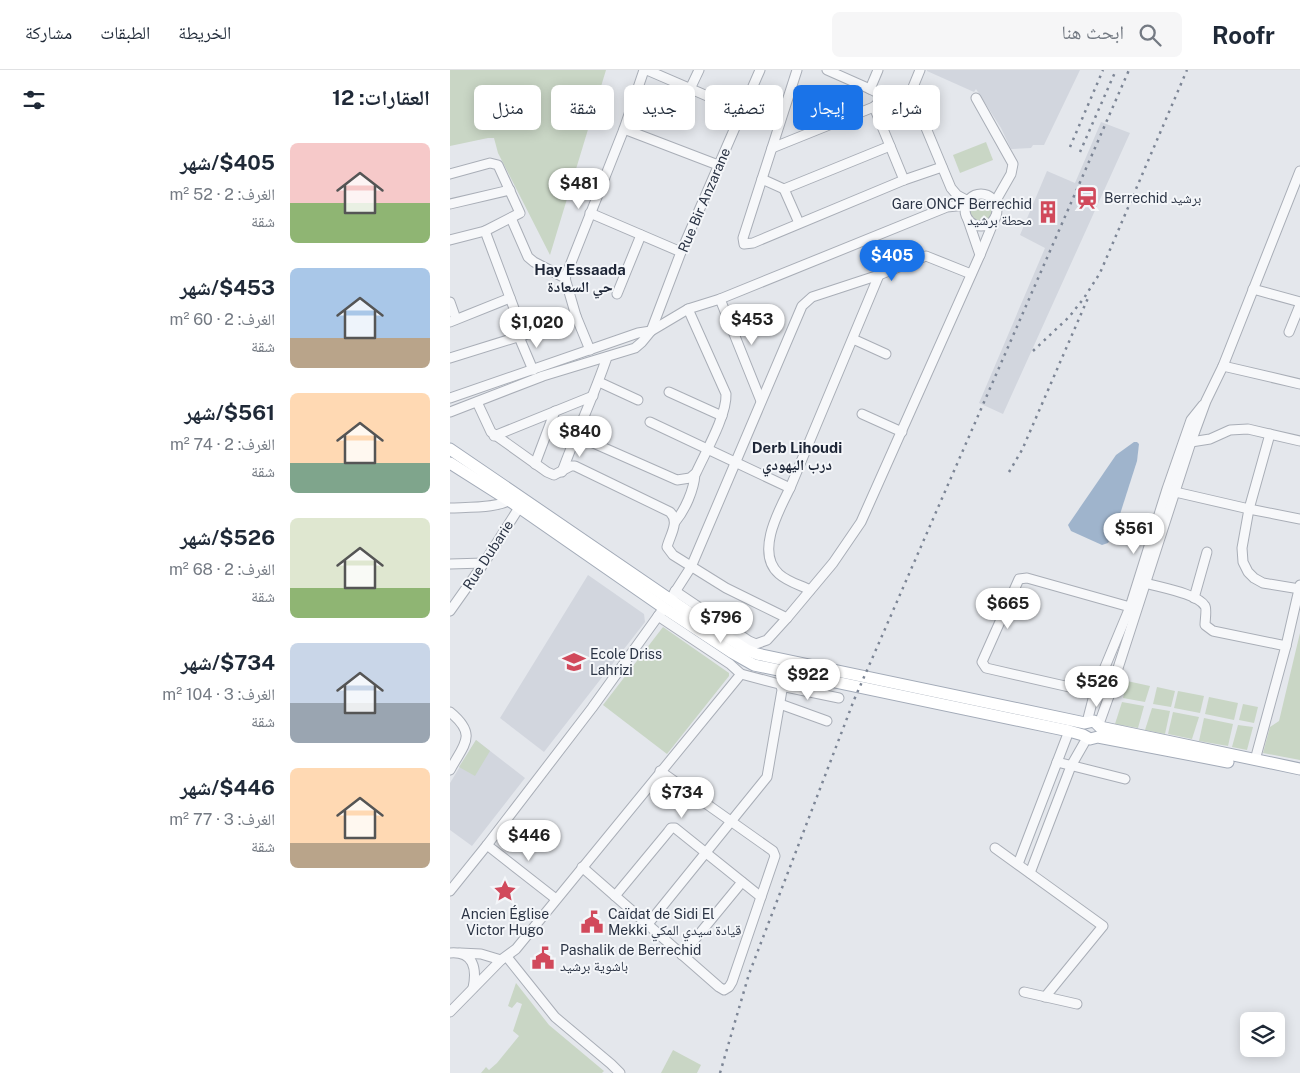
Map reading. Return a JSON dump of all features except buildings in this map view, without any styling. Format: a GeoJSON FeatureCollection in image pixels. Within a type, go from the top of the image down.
{"type":"FeatureCollection","features":[{"type":"Feature","properties":{"kind":"main road"},"geometry":{"type":"LineString","coordinates":[[450,448],[518,500],[667,604],[730,652],[754,665],[1069,731],[1091,729],[1300,769]]}},
{"type":"Feature","properties":{"kind":"main road"},"geometry":{"type":"LineString","coordinates":[[450,464],[518,500]]}},
{"type":"Feature","properties":{"kind":"main road"},"geometry":{"type":"LineString","coordinates":[[667,604],[757,654],[1300,776]]}},
{"type":"Feature","properties":{"kind":"street"},"geometry":{"type":"LineString","coordinates":[[640,85],[646,70],[681,85]]}},
{"type":"Feature","properties":{"kind":"street"},"geometry":{"type":"LineString","coordinates":[[692,85],[699,70]]}},
{"type":"Feature","properties":{"kind":"street","name":"Rue Bir Anzarane"},"geometry":{"type":"LineString","coordinates":[[753,85],[760,70]]}},
{"type":"Feature","properties":{"kind":"street"},"geometry":{"type":"LineString","coordinates":[[797,70],[743,238],[744,244],[904,180],[942,167]]}},
{"type":"Feature","properties":{"kind":"street"},"geometry":{"type":"LineString","coordinates":[[827,70],[839,72],[873,90]]}},
{"type":"Feature","properties":{"kind":"street"},"geometry":{"type":"LineString","coordinates":[[870,88],[878,70]]}},
{"type":"Feature","properties":{"kind":"street"},"geometry":{"type":"LineString","coordinates":[[914,85],[920,70]]}},
{"type":"Feature","properties":{"kind":"street"},"geometry":{"type":"LineString","coordinates":[[976,98],[1013,164],[1011,174],[995,202]]}},
{"type":"Feature","properties":{"kind":"street"},"geometry":{"type":"LineString","coordinates":[[772,148],[873,107]]}},
{"type":"Feature","properties":{"kind":"street"},"geometry":{"type":"LineString","coordinates":[[590,350],[576,316],[565,278],[624,129]]}},
{"type":"Feature","properties":{"kind":"street"},"geometry":{"type":"LineString","coordinates":[[627,130],[718,165]]}},
{"type":"Feature","properties":{"kind":"street","name":"Rue Bir Anzarane"},"geometry":{"type":"LineString","coordinates":[[650,331],[681,252],[734,130]]}},
{"type":"Feature","properties":{"kind":"street"},"geometry":{"type":"LineString","coordinates":[[883,130],[904,180]]}},
{"type":"Feature","properties":{"kind":"street"},"geometry":{"type":"LineString","coordinates":[[927,130],[951,188],[967,203]]}},
{"type":"Feature","properties":{"kind":"street"},"geometry":{"type":"LineString","coordinates":[[784,189],[890,146]]}},
{"type":"Feature","properties":{"kind":"street"},"geometry":{"type":"LineString","coordinates":[[450,174],[490,164],[498,165],[510,190],[528,257],[565,278]]}},
{"type":"Feature","properties":{"kind":"street"},"geometry":{"type":"LineString","coordinates":[[1171,491],[1300,171]]}},
{"type":"Feature","properties":{"kind":"street"},"geometry":{"type":"LineString","coordinates":[[762,180],[784,189],[799,223]]}},
{"type":"Feature","properties":{"kind":"street"},"geometry":{"type":"LineString","coordinates":[[450,204],[510,190]]}},
{"type":"Feature","properties":{"kind":"street"},"geometry":{"type":"LineString","coordinates":[[450,398],[638,333],[650,331],[688,309],[720,299],[947,207],[967,203],[974,196],[982,194],[989,196],[995,202],[996,216],[980,255],[862,522],[834,563],[767,640],[756,644],[667,604]]}},
{"type":"Feature","properties":{"kind":"street"},"geometry":{"type":"LineString","coordinates":[[967,203],[967,216],[980,255]]}},
{"type":"Feature","properties":{"kind":"street"},"geometry":{"type":"LineString","coordinates":[[590,213],[681,252]]}},
{"type":"Feature","properties":{"kind":"street"},"geometry":{"type":"LineString","coordinates":[[450,240],[485,231],[516,216]]}},
{"type":"Feature","properties":{"kind":"street"},"geometry":{"type":"LineString","coordinates":[[967,216],[972,222],[982,225],[991,222],[996,216]]}},
{"type":"Feature","properties":{"kind":"street"},"geometry":{"type":"LineString","coordinates":[[485,231],[510,298],[533,370]]}},
{"type":"Feature","properties":{"kind":"street"},"geometry":{"type":"LineString","coordinates":[[617,294],[642,235]]}},
{"type":"Feature","properties":{"kind":"street"},"geometry":{"type":"LineString","coordinates":[[451,887],[487,845],[592,708],[667,604],[691,567],[802,306],[806,301],[812,297],[879,275],[926,256],[971,274]]}},
{"type":"Feature","properties":{"kind":"street"},"geometry":{"type":"LineString","coordinates":[[810,590],[778,574],[773,568],[769,558],[770,535],[879,275]]}},
{"type":"Feature","properties":{"kind":"street"},"geometry":{"type":"LineString","coordinates":[[1253,289],[1300,303],[1289,332]]}},
{"type":"Feature","properties":{"kind":"street"},"geometry":{"type":"LineString","coordinates":[[450,302],[453,321],[510,298]]}},
{"type":"Feature","properties":{"kind":"street"},"geometry":{"type":"LineString","coordinates":[[720,299],[761,401]]}},
{"type":"Feature","properties":{"kind":"street"},"geometry":{"type":"LineString","coordinates":[[688,309],[726,394],[726,406],[695,474],[684,509],[675,522],[667,547],[673,555],[726,588],[787,618]]}},
{"type":"Feature","properties":{"kind":"street"},"geometry":{"type":"LineString","coordinates":[[450,358],[522,336],[576,316]]}},
{"type":"Feature","properties":{"kind":"street"},"geometry":{"type":"LineString","coordinates":[[450,412],[543,376],[635,348],[650,331]]}},
{"type":"Feature","properties":{"kind":"street"},"geometry":{"type":"LineString","coordinates":[[853,339],[886,354]]}},
{"type":"Feature","properties":{"kind":"street"},"geometry":{"type":"LineString","coordinates":[[562,472],[575,435],[599,382],[607,357]]}},
{"type":"Feature","properties":{"kind":"street"},"geometry":{"type":"LineString","coordinates":[[1223,366],[1300,384]]}},
{"type":"Feature","properties":{"kind":"street"},"geometry":{"type":"LineString","coordinates":[[599,382],[638,400]]}},
{"type":"Feature","properties":{"kind":"street"},"geometry":{"type":"LineString","coordinates":[[669,392],[722,416]]}},
{"type":"Feature","properties":{"kind":"street"},"geometry":{"type":"LineString","coordinates":[[494,436],[593,396]]}},
{"type":"Feature","properties":{"kind":"street"},"geometry":{"type":"LineString","coordinates":[[1030,873],[1071,766],[1109,696],[1191,420],[1206,401]]}},
{"type":"Feature","properties":{"kind":"street"},"geometry":{"type":"LineString","coordinates":[[477,402],[488,428],[494,436],[534,464],[554,475],[571,466],[575,466],[670,512],[674,516],[675,522]]}},
{"type":"Feature","properties":{"kind":"street"},"geometry":{"type":"LineString","coordinates":[[534,464],[555,411]]}},
{"type":"Feature","properties":{"kind":"street"},"geometry":{"type":"LineString","coordinates":[[862,414],[902,432]]}},
{"type":"Feature","properties":{"kind":"street"},"geometry":{"type":"LineString","coordinates":[[650,422],[790,488]]}},
{"type":"Feature","properties":{"kind":"street"},"geometry":{"type":"LineString","coordinates":[[1191,442],[1210,439],[1230,430],[1248,429],[1300,441]]}},
{"type":"Feature","properties":{"kind":"street"},"geometry":{"type":"LineString","coordinates":[[1270,434],[1249,509],[1242,548],[1243,562],[1248,572],[1254,578],[1264,583],[1300,589]]}},
{"type":"Feature","properties":{"kind":"street"},"geometry":{"type":"LineString","coordinates":[[575,435],[677,480],[684,480],[695,474]]}},
{"type":"Feature","properties":{"kind":"street"},"geometry":{"type":"LineString","coordinates":[[1171,491],[1300,519]]}},
{"type":"Feature","properties":{"kind":"street"},"geometry":{"type":"LineString","coordinates":[[450,508],[499,505],[518,500]]}},
{"type":"Feature","properties":{"kind":"street","name":"Rue Dubarie"},"geometry":{"type":"LineString","coordinates":[[450,611],[484,563],[518,500]]}},
{"type":"Feature","properties":{"kind":"street"},"geometry":{"type":"LineString","coordinates":[[1194,598],[1207,552]]}},
{"type":"Feature","properties":{"kind":"street"},"geometry":{"type":"LineString","coordinates":[[450,564],[484,563]]}},
{"type":"Feature","properties":{"kind":"street"},"geometry":{"type":"LineString","coordinates":[[1109,696],[986,668],[982,662],[1019,579],[1027,578],[1130,607]]}},
{"type":"Feature","properties":{"kind":"street"},"geometry":{"type":"LineString","coordinates":[[1142,582],[1194,598],[1204,605],[1206,609],[1205,625],[1209,629],[1286,646]]}},
{"type":"Feature","properties":{"kind":"street"},"geometry":{"type":"LineString","coordinates":[[1091,729],[1095,692],[1142,582]]}},
{"type":"Feature","properties":{"kind":"street"},"geometry":{"type":"LineString","coordinates":[[1255,760],[1300,586]]}},
{"type":"Feature","properties":{"kind":"street"},"geometry":{"type":"LineString","coordinates":[[667,604],[741,674],[781,686],[839,698]]}},
{"type":"Feature","properties":{"kind":"street"},"geometry":{"type":"LineString","coordinates":[[450,1012],[516,949],[741,674]]}},
{"type":"Feature","properties":{"kind":"street"},"geometry":{"type":"LineString","coordinates":[[648,924],[767,777],[780,704],[781,686]]}},
{"type":"Feature","properties":{"kind":"street"},"geometry":{"type":"LineString","coordinates":[[780,704],[827,721]]}},
{"type":"Feature","properties":{"kind":"street"},"geometry":{"type":"LineString","coordinates":[[450,712],[465,727],[467,732],[466,740],[450,770]]}},
{"type":"Feature","properties":{"kind":"street"},"geometry":{"type":"LineString","coordinates":[[1018,864],[1069,731]]}},
{"type":"Feature","properties":{"kind":"street"},"geometry":{"type":"LineString","coordinates":[[1057,762],[1125,779]]}},
{"type":"Feature","properties":{"kind":"street"},"geometry":{"type":"LineString","coordinates":[[582,867],[719,987],[724,990],[729,988],[773,862],[773,851],[660,771]]}},
{"type":"Feature","properties":{"kind":"street"},"geometry":{"type":"LineString","coordinates":[[615,896],[671,828],[675,828],[761,897]]}},
{"type":"Feature","properties":{"kind":"street"},"geometry":{"type":"LineString","coordinates":[[487,845],[556,898]]}},
{"type":"Feature","properties":{"kind":"street"},"geometry":{"type":"LineString","coordinates":[[995,848],[1103,926],[1045,997]]}},
{"type":"Feature","properties":{"kind":"street"},"geometry":{"type":"LineString","coordinates":[[682,955],[742,882]]}},
{"type":"Feature","properties":{"kind":"street"},"geometry":{"type":"LineString","coordinates":[[454,953],[467,952],[504,959],[555,1017],[620,1073]]}},
{"type":"Feature","properties":{"kind":"street"},"geometry":{"type":"LineString","coordinates":[[454,953],[470,959],[473,964],[476,976],[473,988]]}},
{"type":"Feature","properties":{"kind":"street"},"geometry":{"type":"LineString","coordinates":[[1024,992],[1077,1004]]}},
{"type":"Feature","properties":{"kind":"shaded area"},"geometry":{"type":"Polygon","coordinates":[[[927,70],[1080,70],[1044,145],[1011,149],[1001,128],[976,89],[974,92],[927,70]]]}},
{"type":"Feature","properties":{"kind":"shaded area"},"geometry":{"type":"Polygon","coordinates":[[[1101,122],[1130,133],[1003,414],[979,403],[1045,248],[1020,235],[1047,171],[1075,183],[1101,122]]]}},
{"type":"Feature","properties":{"kind":"shaded area","name":"Ecole Driss Lahrizi"},"geometry":{"type":"Polygon","coordinates":[[[588,575],[644,614],[645,622],[544,752],[500,718],[588,575]]]}},
{"type":"Feature","properties":{"kind":"shaded area"},"geometry":{"type":"Polygon","coordinates":[[[476,740],[525,778],[472,846],[450,830],[450,783],[476,740]]]}},
{"type":"Feature","properties":{"kind":"green space"},"geometry":{"type":"Polygon","coordinates":[[[450,70],[606,70],[601,85],[551,85],[551,130],[588,130],[550,255],[498,153],[494,138],[450,146],[450,70]]]}},
{"type":"Feature","properties":{"kind":"green space"},"geometry":{"type":"Polygon","coordinates":[[[986,142],[993,160],[960,173],[953,155],[986,142]]]}},
{"type":"Feature","properties":{"kind":"green space"},"geometry":{"type":"Polygon","coordinates":[[[981,199],[989,202],[992,210],[989,218],[981,221],[973,218],[970,210],[973,202],[981,199]]]}},
{"type":"Feature","properties":{"kind":"green space"},"geometry":{"type":"Polygon","coordinates":[[[663,627],[729,673],[729,676],[667,754],[603,705],[663,627]]]}},
{"type":"Feature","properties":{"kind":"green space"},"geometry":{"type":"Polygon","coordinates":[[[1300,633],[1300,760],[1263,753],[1270,727],[1279,721],[1300,633]]]}},
{"type":"Feature","properties":{"kind":"green space"},"geometry":{"type":"Polygon","coordinates":[[[1127,681],[1150,686],[1145,702],[1123,698],[1127,681]]]}},
{"type":"Feature","properties":{"kind":"green space"},"geometry":{"type":"Polygon","coordinates":[[[1157,687],[1175,691],[1171,707],[1153,704],[1157,687]]]}},
{"type":"Feature","properties":{"kind":"green space"},"geometry":{"type":"Polygon","coordinates":[[[1178,691],[1204,696],[1200,713],[1174,708],[1178,691]]]}},
{"type":"Feature","properties":{"kind":"green space"},"geometry":{"type":"Polygon","coordinates":[[[1209,697],[1238,703],[1234,720],[1205,714],[1209,697]]]}},
{"type":"Feature","properties":{"kind":"green space"},"geometry":{"type":"Polygon","coordinates":[[[1122,702],[1144,706],[1138,728],[1115,724],[1122,702]]]}},
{"type":"Feature","properties":{"kind":"green space"},"geometry":{"type":"Polygon","coordinates":[[[1243,704],[1258,707],[1254,723],[1239,720],[1243,704]]]}},
{"type":"Feature","properties":{"kind":"green space"},"geometry":{"type":"Polygon","coordinates":[[[1152,708],[1170,711],[1165,734],[1145,730],[1152,708]]]}},
{"type":"Feature","properties":{"kind":"green space"},"geometry":{"type":"Polygon","coordinates":[[[1173,712],[1199,717],[1192,739],[1168,734],[1173,712]]]}},
{"type":"Feature","properties":{"kind":"green space"},"geometry":{"type":"Polygon","coordinates":[[[1204,718],[1233,724],[1228,746],[1199,741],[1204,718]]]}},
{"type":"Feature","properties":{"kind":"green space"},"geometry":{"type":"Polygon","coordinates":[[[1238,725],[1253,727],[1247,750],[1232,747],[1238,725]]]}},
{"type":"Feature","properties":{"kind":"green space"},"geometry":{"type":"Polygon","coordinates":[[[476,740],[490,751],[475,776],[459,767],[476,740]]]}},
{"type":"Feature","properties":{"kind":"green space"},"geometry":{"type":"Polygon","coordinates":[[[516,983],[549,1025],[604,1071],[602,1073],[481,1073],[486,1067],[489,1070],[497,1063],[519,1036],[513,1031],[522,1004],[517,1002],[512,1008],[508,1006],[516,983]]]}},
{"type":"Feature","properties":{"kind":"green space"},"geometry":{"type":"Polygon","coordinates":[[[673,1050],[701,1065],[697,1073],[661,1073],[673,1050]]]}},
{"type":"Feature","properties":{"kind":"water"},"geometry":{"type":"Polygon","coordinates":[[[1134,442],[1139,444],[1137,461],[1114,533],[1108,543],[1102,545],[1071,531],[1068,525],[1116,455],[1134,442]]]}},
{"type":"Feature","properties":{"kind":"railway"},"geometry":{"type":"LineString","coordinates":[[1070,147],[1103,70]]}},
{"type":"Feature","properties":{"kind":"railway"},"geometry":{"type":"LineString","coordinates":[[1080,152],[1116,70]]}},
{"type":"Feature","properties":{"kind":"railway"},"geometry":{"type":"LineString","coordinates":[[720,1073],[749,974],[854,700],[1129,70]]}},
{"type":"Feature","properties":{"kind":"railway"},"geometry":{"type":"LineString","coordinates":[[1033,351],[1069,317],[1100,273],[1187,70]]}},
{"type":"Feature","properties":{"kind":"railway"},"geometry":{"type":"LineString","coordinates":[[1009,472],[1022,450],[1088,298]]}},
{"type":"Feature","properties":{"kind":"place","name":"Berrechid برشيد"},"geometry":{"type":"Point","coordinates":[1087,198]}},
{"type":"Feature","properties":{"kind":"place","name":"Gare ONCF Berrechid محطة برشيد"},"geometry":{"type":"Point","coordinates":[1048,212]}},
{"type":"Feature","properties":{"kind":"place","name":"Ecole Driss Lahrizi"},"geometry":{"type":"Point","coordinates":[574,662]}},
{"type":"Feature","properties":{"kind":"place","name":"Ancien Église Victor Hugo"},"geometry":{"type":"Point","coordinates":[505,891]}},
{"type":"Feature","properties":{"kind":"place","name":"Caïdat de Sidi El Mekki قيادة سيدي المكي"},"geometry":{"type":"Point","coordinates":[592,922]}},
{"type":"Feature","properties":{"kind":"place","name":"Pashalik de Berrechid باشوية برشيد"},"geometry":{"type":"Point","coordinates":[543,958]}},
{"type":"Feature","properties":{"kind":"district","name":"Hay Essaada حي السعادة"},"geometry":{"type":"Point","coordinates":[580,278]}},
{"type":"Feature","properties":{"kind":"district","name":"Derb Lihoudi درب اليهودي"},"geometry":{"type":"Point","coordinates":[797,456]}}]}
